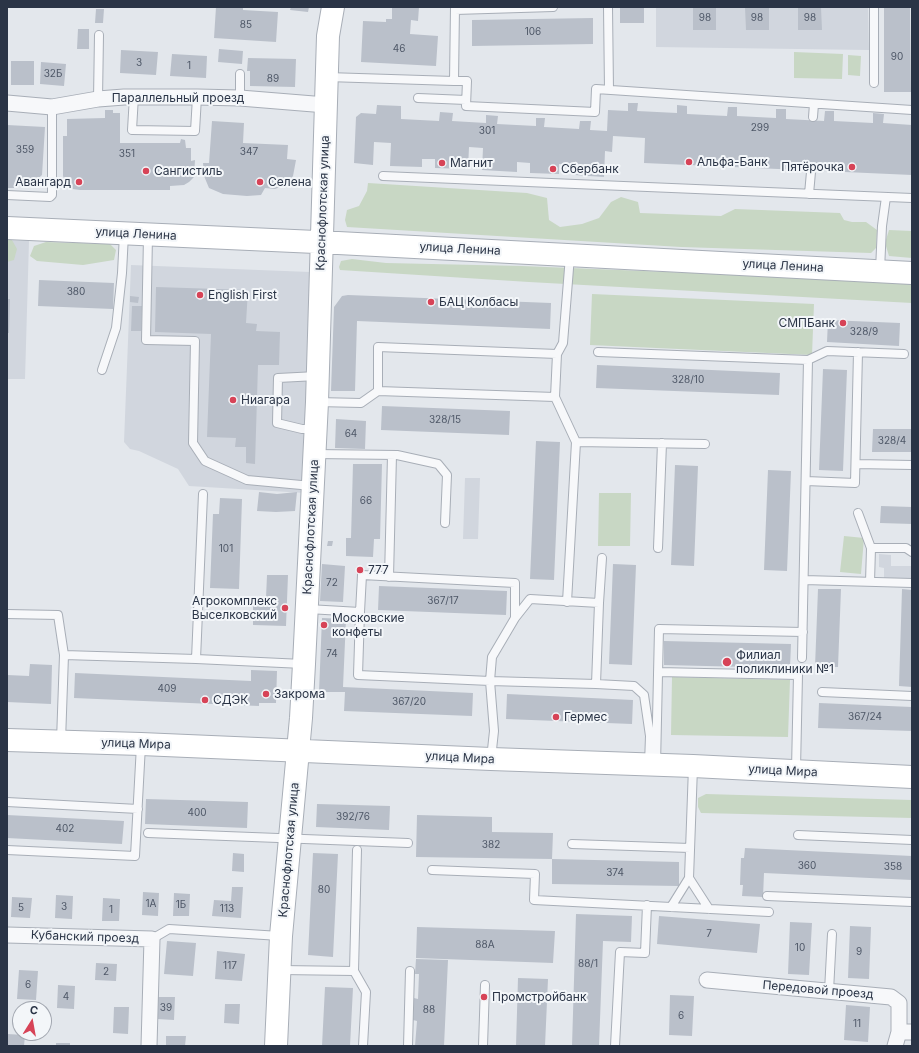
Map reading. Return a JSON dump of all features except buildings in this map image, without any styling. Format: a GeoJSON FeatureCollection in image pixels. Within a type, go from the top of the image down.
{"type":"FeatureCollection","features":[{"type":"Feature","properties":{"kind":"main road","name":"Краснофлотская улица"},"geometry":{"type":"LineString","coordinates":[[276,1046],[281,936],[298,750],[304,664],[313,486],[322,242],[326,77],[328,36],[333,7]]}},
{"type":"Feature","properties":{"kind":"main road","name":"улица Ленина"},"geometry":{"type":"LineString","coordinates":[[7,228],[322,242],[912,273]]}},
{"type":"Feature","properties":{"kind":"main road","name":"улица Мира"},"geometry":{"type":"LineString","coordinates":[[7,740],[693,766],[912,777]]}},
{"type":"Feature","properties":{"kind":"street","name":"Параллельный проезд"},"geometry":{"type":"LineString","coordinates":[[7,103],[52,106],[98,99],[134,96],[240,98],[326,105]]}},
{"type":"Feature","properties":{"kind":"street","name":"Кубанский проезд"},"geometry":{"type":"LineString","coordinates":[[7,935],[152,939],[149,1046]]}},
{"type":"Feature","properties":{"kind":"street","name":"Передовой проезд"},"geometry":{"type":"LineString","coordinates":[[707,980],[891,997],[899,1003],[902,1037]]}},
{"type":"Feature","properties":{"kind":"lane"},"geometry":{"type":"LineString","coordinates":[[454,81],[455,8],[553,7]]}},
{"type":"Feature","properties":{"kind":"lane"},"geometry":{"type":"LineString","coordinates":[[608,7],[609,90]]}},
{"type":"Feature","properties":{"kind":"lane"},"geometry":{"type":"LineString","coordinates":[[874,7],[874,83]]}},
{"type":"Feature","properties":{"kind":"lane"},"geometry":{"type":"LineString","coordinates":[[98,99],[99,35]]}},
{"type":"Feature","properties":{"kind":"lane"},"geometry":{"type":"LineString","coordinates":[[240,74],[240,98]]}},
{"type":"Feature","properties":{"kind":"lane"},"geometry":{"type":"LineString","coordinates":[[326,77],[467,81],[466,106],[596,112],[596,90],[609,90],[912,110]]}},
{"type":"Feature","properties":{"kind":"lane"},"geometry":{"type":"LineString","coordinates":[[134,96],[132,130],[195,131],[197,97]]}},
{"type":"Feature","properties":{"kind":"lane"},"geometry":{"type":"LineString","coordinates":[[418,98],[466,100]]}},
{"type":"Feature","properties":{"kind":"lane"},"geometry":{"type":"LineString","coordinates":[[813,117],[814,104]]}},
{"type":"Feature","properties":{"kind":"lane"},"geometry":{"type":"LineString","coordinates":[[7,195],[50,197],[52,195],[52,106]]}},
{"type":"Feature","properties":{"kind":"lane"},"geometry":{"type":"LineString","coordinates":[[809,194],[810,172]]}},
{"type":"Feature","properties":{"kind":"lane"},"geometry":{"type":"LineString","coordinates":[[383,176],[912,198]]}},
{"type":"Feature","properties":{"kind":"lane"},"geometry":{"type":"LineString","coordinates":[[880,271],[882,226],[886,197]]}},
{"type":"Feature","properties":{"kind":"lane"},"geometry":{"type":"LineString","coordinates":[[102,370],[116,328],[124,234]]}},
{"type":"Feature","properties":{"kind":"lane"},"geometry":{"type":"LineString","coordinates":[[148,235],[146,340],[195,341],[193,443],[204,461],[247,480],[313,486]]}},
{"type":"Feature","properties":{"kind":"lane"},"geometry":{"type":"LineString","coordinates":[[567,602],[576,442],[555,397],[557,354],[563,343],[570,255]]}},
{"type":"Feature","properties":{"kind":"lane"},"geometry":{"type":"LineString","coordinates":[[378,391],[378,346],[557,354]]}},
{"type":"Feature","properties":{"kind":"lane"},"geometry":{"type":"LineString","coordinates":[[598,352],[808,360],[828,351],[904,354]]}},
{"type":"Feature","properties":{"kind":"lane"},"geometry":{"type":"LineString","coordinates":[[806,480],[856,483],[858,352]]}},
{"type":"Feature","properties":{"kind":"lane"},"geometry":{"type":"LineString","coordinates":[[802,658],[808,360]]}},
{"type":"Feature","properties":{"kind":"lane"},"geometry":{"type":"LineString","coordinates":[[315,429],[302,429],[277,423],[278,378],[317,376]]}},
{"type":"Feature","properties":{"kind":"lane"},"geometry":{"type":"LineString","coordinates":[[316,402],[362,403],[378,391],[555,397]]}},
{"type":"Feature","properties":{"kind":"lane"},"geometry":{"type":"LineString","coordinates":[[576,442],[705,444]]}},
{"type":"Feature","properties":{"kind":"lane"},"geometry":{"type":"LineString","coordinates":[[658,548],[662,443]]}},
{"type":"Feature","properties":{"kind":"lane"},"geometry":{"type":"LineString","coordinates":[[314,454],[392,455],[438,464],[447,475],[445,523]]}},
{"type":"Feature","properties":{"kind":"lane"},"geometry":{"type":"LineString","coordinates":[[389,576],[392,455]]}},
{"type":"Feature","properties":{"kind":"lane"},"geometry":{"type":"LineString","coordinates":[[856,464],[912,465]]}},
{"type":"Feature","properties":{"kind":"lane"},"geometry":{"type":"LineString","coordinates":[[196,659],[203,494]]}},
{"type":"Feature","properties":{"kind":"lane"},"geometry":{"type":"LineString","coordinates":[[858,513],[871,548],[870,582]]}},
{"type":"Feature","properties":{"kind":"lane"},"geometry":{"type":"LineString","coordinates":[[871,548],[906,548],[912,552]]}},
{"type":"Feature","properties":{"kind":"lane"},"geometry":{"type":"LineString","coordinates":[[596,684],[602,558]]}},
{"type":"Feature","properties":{"kind":"lane"},"geometry":{"type":"LineString","coordinates":[[515,618],[515,583],[362,575],[358,676],[634,686],[644,695],[650,736],[652,765]]}},
{"type":"Feature","properties":{"kind":"lane"},"geometry":{"type":"LineString","coordinates":[[804,580],[912,583]]}},
{"type":"Feature","properties":{"kind":"lane"},"geometry":{"type":"LineString","coordinates":[[491,759],[494,731],[490,681],[492,657],[515,618],[530,599],[599,603]]}},
{"type":"Feature","properties":{"kind":"lane"},"geometry":{"type":"LineString","coordinates":[[307,609],[360,612]]}},
{"type":"Feature","properties":{"kind":"lane"},"geometry":{"type":"LineString","coordinates":[[7,614],[58,615],[64,655],[61,742]]}},
{"type":"Feature","properties":{"kind":"lane"},"geometry":{"type":"LineString","coordinates":[[652,765],[658,672],[659,629],[803,632]]}},
{"type":"Feature","properties":{"kind":"lane"},"geometry":{"type":"LineString","coordinates":[[64,655],[304,664]]}},
{"type":"Feature","properties":{"kind":"lane"},"geometry":{"type":"LineString","coordinates":[[658,672],[798,675],[796,772]]}},
{"type":"Feature","properties":{"kind":"lane"},"geometry":{"type":"LineString","coordinates":[[822,692],[912,696]]}},
{"type":"Feature","properties":{"kind":"lane"},"geometry":{"type":"LineString","coordinates":[[7,850],[135,856],[141,744]]}},
{"type":"Feature","properties":{"kind":"lane"},"geometry":{"type":"LineString","coordinates":[[671,907],[689,878],[693,766]]}},
{"type":"Feature","properties":{"kind":"lane"},"geometry":{"type":"LineString","coordinates":[[7,802],[138,809]]}},
{"type":"Feature","properties":{"kind":"lane"},"geometry":{"type":"LineString","coordinates":[[148,833],[408,843]]}},
{"type":"Feature","properties":{"kind":"lane"},"geometry":{"type":"LineString","coordinates":[[798,835],[912,840]]}},
{"type":"Feature","properties":{"kind":"lane"},"geometry":{"type":"LineString","coordinates":[[572,844],[690,848]]}},
{"type":"Feature","properties":{"kind":"lane"},"geometry":{"type":"LineString","coordinates":[[357,850],[354,971],[366,992],[363,1046]]}},
{"type":"Feature","properties":{"kind":"lane"},"geometry":{"type":"LineString","coordinates":[[432,870],[535,874],[534,900],[769,912]]}},
{"type":"Feature","properties":{"kind":"lane"},"geometry":{"type":"LineString","coordinates":[[689,878],[709,909]]}},
{"type":"Feature","properties":{"kind":"lane"},"geometry":{"type":"LineString","coordinates":[[767,896],[912,902]]}},
{"type":"Feature","properties":{"kind":"lane"},"geometry":{"type":"LineString","coordinates":[[616,1046],[620,952],[645,953],[647,906]]}},
{"type":"Feature","properties":{"kind":"lane"},"geometry":{"type":"LineString","coordinates":[[152,939],[169,929],[281,936]]}},
{"type":"Feature","properties":{"kind":"lane"},"geometry":{"type":"LineString","coordinates":[[829,991],[832,934]]}},
{"type":"Feature","properties":{"kind":"lane"},"geometry":{"type":"LineString","coordinates":[[280,970],[354,971]]}},
{"type":"Feature","properties":{"kind":"lane"},"geometry":{"type":"LineString","coordinates":[[408,1046],[410,971]]}},
{"type":"Feature","properties":{"kind":"lane"},"geometry":{"type":"LineString","coordinates":[[483,1046],[485,985]]}},
{"type":"Feature","properties":{"kind":"shaded area"},"geometry":{"type":"Polygon","coordinates":[[[656,7],[868,7],[869,50],[656,47],[656,7]]]}},
{"type":"Feature","properties":{"kind":"shaded area"},"geometry":{"type":"Polygon","coordinates":[[[7,240],[29,241],[25,379],[7,379],[7,240]]]}},
{"type":"Feature","properties":{"kind":"shaded area"},"geometry":{"type":"Polygon","coordinates":[[[131,265],[310,272],[305,493],[189,486],[178,469],[139,451],[130,449],[124,442],[131,265]]]}},
{"type":"Feature","properties":{"kind":"shaded area"},"geometry":{"type":"Polygon","coordinates":[[[465,478],[480,478],[478,539],[463,539],[465,478]]]}},
{"type":"Feature","properties":{"kind":"shaded area"},"geometry":{"type":"Polygon","coordinates":[[[879,554],[891,555],[891,566],[912,566],[912,578],[884,578],[884,568],[879,567],[879,554]]]}},
{"type":"Feature","properties":{"kind":"green space"},"geometry":{"type":"Polygon","coordinates":[[[794,52],[843,54],[842,79],[794,78],[794,52]]]}},
{"type":"Feature","properties":{"kind":"green space"},"geometry":{"type":"Polygon","coordinates":[[[848,55],[861,56],[860,76],[848,75],[848,55]]]}},
{"type":"Feature","properties":{"kind":"green space"},"geometry":{"type":"Polygon","coordinates":[[[368,183],[527,193],[547,198],[549,220],[560,227],[582,224],[599,218],[611,202],[621,197],[638,202],[640,213],[721,216],[735,209],[840,213],[844,220],[852,222],[866,222],[877,230],[876,248],[871,253],[681,247],[347,227],[345,220],[347,210],[359,206],[367,191],[368,183]]]}},
{"type":"Feature","properties":{"kind":"green space"},"geometry":{"type":"Polygon","coordinates":[[[889,230],[912,231],[912,258],[889,256],[885,243],[889,230]]]}},
{"type":"Feature","properties":{"kind":"green space"},"geometry":{"type":"Polygon","coordinates":[[[7,240],[12,240],[17,249],[14,260],[7,262],[7,240]]]}},
{"type":"Feature","properties":{"kind":"green space"},"geometry":{"type":"Polygon","coordinates":[[[46,242],[110,244],[116,250],[114,260],[83,265],[37,261],[30,256],[34,246],[46,242]]]}},
{"type":"Feature","properties":{"kind":"green space"},"geometry":{"type":"Polygon","coordinates":[[[352,259],[386,263],[522,266],[912,282],[912,303],[340,270],[339,267],[341,261],[352,259]]]}},
{"type":"Feature","properties":{"kind":"green space"},"geometry":{"type":"Polygon","coordinates":[[[592,294],[814,304],[812,355],[590,345],[592,294]]]}},
{"type":"Feature","properties":{"kind":"green space"},"geometry":{"type":"Polygon","coordinates":[[[599,493],[631,493],[630,546],[598,546],[599,493]]]}},
{"type":"Feature","properties":{"kind":"green space"},"geometry":{"type":"Polygon","coordinates":[[[844,536],[864,538],[861,574],[840,572],[844,536]]]}},
{"type":"Feature","properties":{"kind":"green space"},"geometry":{"type":"Polygon","coordinates":[[[672,677],[790,680],[788,737],[671,735],[672,677]]]}},
{"type":"Feature","properties":{"kind":"green space"},"geometry":{"type":"Polygon","coordinates":[[[706,794],[912,800],[912,818],[701,813],[698,807],[698,798],[706,794]]]}},
{"type":"Feature","properties":{"kind":"place","name":"Альфа-Банк"},"geometry":{"type":"Point","coordinates":[689,162]}},
{"type":"Feature","properties":{"kind":"place","name":"Магнит"},"geometry":{"type":"Point","coordinates":[442,163]}},
{"type":"Feature","properties":{"kind":"place","name":"Пятёрочка"},"geometry":{"type":"Point","coordinates":[852,167]}},
{"type":"Feature","properties":{"kind":"place","name":"Сбербанк"},"geometry":{"type":"Point","coordinates":[553,169]}},
{"type":"Feature","properties":{"kind":"place","name":"Сангистиль"},"geometry":{"type":"Point","coordinates":[146,171]}},
{"type":"Feature","properties":{"kind":"place","name":"Авангард"},"geometry":{"type":"Point","coordinates":[79,182]}},
{"type":"Feature","properties":{"kind":"place","name":"Селена"},"geometry":{"type":"Point","coordinates":[260,182]}},
{"type":"Feature","properties":{"kind":"place","name":"English First"},"geometry":{"type":"Point","coordinates":[200,295]}},
{"type":"Feature","properties":{"kind":"place","name":"БАЦ Колбасы"},"geometry":{"type":"Point","coordinates":[431,302]}},
{"type":"Feature","properties":{"kind":"place","name":"СМПБанк"},"geometry":{"type":"Point","coordinates":[843,323]}},
{"type":"Feature","properties":{"kind":"place","name":"Ниагара"},"geometry":{"type":"Point","coordinates":[233,400]}},
{"type":"Feature","properties":{"kind":"place","name":"777"},"geometry":{"type":"Point","coordinates":[360,570]}},
{"type":"Feature","properties":{"kind":"place","name":"Агрокомплекс Выселковский"},"geometry":{"type":"Point","coordinates":[285,608]}},
{"type":"Feature","properties":{"kind":"place","name":"Московские конфеты"},"geometry":{"type":"Point","coordinates":[324,625]}},
{"type":"Feature","properties":{"kind":"place","name":"Филиал поликлиники №1"},"geometry":{"type":"Point","coordinates":[727,662]}},
{"type":"Feature","properties":{"kind":"place","name":"Закрома"},"geometry":{"type":"Point","coordinates":[266,694]}},
{"type":"Feature","properties":{"kind":"place","name":"СДЭК"},"geometry":{"type":"Point","coordinates":[205,700]}},
{"type":"Feature","properties":{"kind":"place","name":"Гермес"},"geometry":{"type":"Point","coordinates":[556,717]}},
{"type":"Feature","properties":{"kind":"place","name":"Промстройбанк"},"geometry":{"type":"Point","coordinates":[484,997]}}]}
